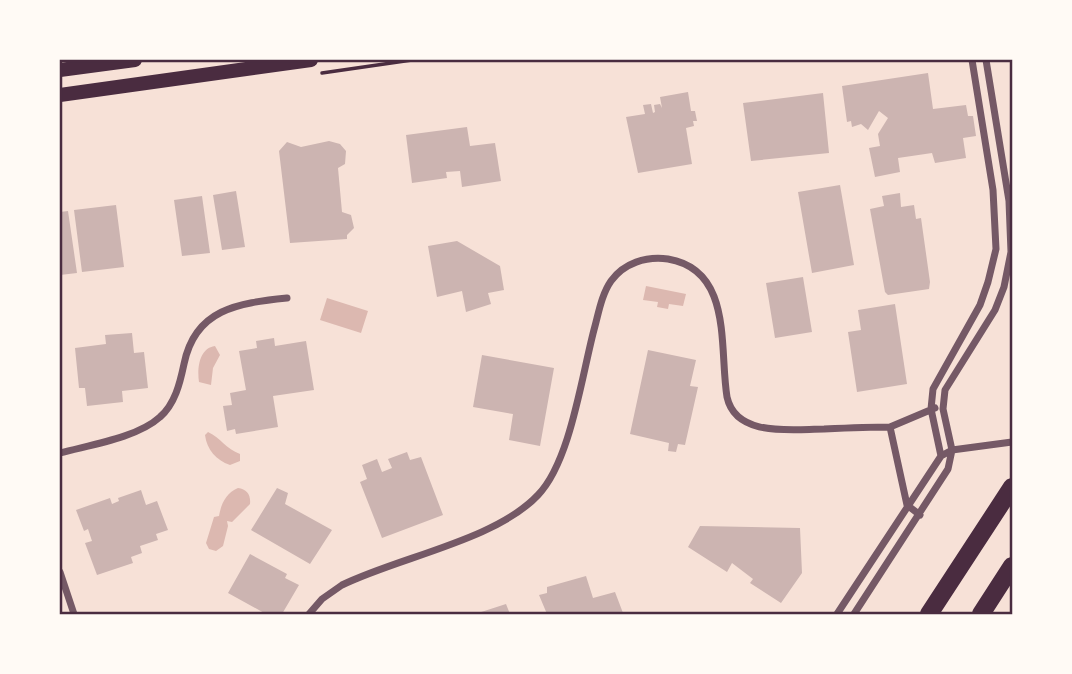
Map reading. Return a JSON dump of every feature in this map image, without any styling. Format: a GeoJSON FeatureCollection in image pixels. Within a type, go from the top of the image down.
{"type":"FeatureCollection","features":[{"type":"Feature","properties":{"kind":"main road"},"geometry":{"type":"LineString","coordinates":[[60,70],[135,60]]}},
{"type":"Feature","properties":{"kind":"main road"},"geometry":{"type":"LineString","coordinates":[[60,95],[311,60]]}},
{"type":"Feature","properties":{"kind":"main road"},"geometry":{"type":"LineString","coordinates":[[929,614],[1013,487]]}},
{"type":"Feature","properties":{"kind":"main road"},"geometry":{"type":"LineString","coordinates":[[981,614],[1013,566]]}},
{"type":"Feature","properties":{"kind":"street"},"geometry":{"type":"LineString","coordinates":[[941,456],[931,410],[934,385],[976,312],[991,273],[996,231],[989,163],[972,60]]}},
{"type":"Feature","properties":{"kind":"street"},"geometry":{"type":"LineString","coordinates":[[855,614],[945,476],[952,450],[943,404],[945,390],[990,318],[1007,278],[1012,222],[986,60]]}},
{"type":"Feature","properties":{"kind":"street"},"geometry":{"type":"LineString","coordinates":[[989,163],[1003,161]]}},
{"type":"Feature","properties":{"kind":"street"},"geometry":{"type":"LineString","coordinates":[[309,614],[322,599],[342,585],[490,528],[517,513],[537,496],[554,473],[564,448],[606,291],[617,274],[641,260],[664,259],[681,263],[701,274],[712,288],[719,317],[729,402],[743,419],[760,427],[776,429],[890,426],[943,404]]}},
{"type":"Feature","properties":{"kind":"street"},"geometry":{"type":"LineString","coordinates":[[60,453],[130,434],[156,421],[174,398],[190,345],[202,325],[233,307],[286,298]]}},
{"type":"Feature","properties":{"kind":"street"},"geometry":{"type":"LineString","coordinates":[[890,426],[907,505],[920,515]]}},
{"type":"Feature","properties":{"kind":"street"},"geometry":{"type":"LineString","coordinates":[[837,614],[941,456],[952,450],[1013,442]]}},
{"type":"Feature","properties":{"kind":"street"},"geometry":{"type":"LineString","coordinates":[[60,572],[74,614]]}},
{"type":"Feature","properties":{"kind":"shaded area"},"geometry":{"type":"Polygon","coordinates":[[[646,286],[686,294],[683,306],[669,304],[668,309],[657,307],[658,302],[643,300],[646,286]]]}},
{"type":"Feature","properties":{"kind":"shaded area"},"geometry":{"type":"Polygon","coordinates":[[[327,298],[368,311],[361,333],[320,320],[327,298]]]}},
{"type":"Feature","properties":{"kind":"shaded area"},"geometry":{"type":"Polygon","coordinates":[[[215,346],[220,355],[213,368],[211,385],[199,382],[198,371],[202,355],[215,346]]]}},
{"type":"Feature","properties":{"kind":"shaded area"},"geometry":{"type":"Polygon","coordinates":[[[208,432],[240,454],[240,461],[230,465],[216,457],[206,440],[205,435],[208,432]]]}},
{"type":"Feature","properties":{"kind":"shaded area"},"geometry":{"type":"Polygon","coordinates":[[[238,488],[248,493],[250,504],[232,522],[227,521],[223,546],[216,551],[209,549],[206,543],[214,517],[219,516],[227,496],[238,488]]]}},
{"type":"Feature","properties":{"kind":"building"},"geometry":{"type":"Polygon","coordinates":[[[928,73],[933,109],[966,105],[968,116],[973,116],[976,136],[963,138],[966,158],[935,163],[932,153],[898,158],[900,172],[875,177],[869,148],[880,146],[878,134],[888,118],[879,111],[868,130],[861,124],[852,127],[851,121],[847,122],[842,86],[928,73]]]}},
{"type":"Feature","properties":{"kind":"building"},"geometry":{"type":"Polygon","coordinates":[[[688,92],[691,111],[695,111],[697,121],[693,121],[694,126],[686,128],[692,164],[638,173],[626,117],[645,114],[643,105],[651,104],[653,113],[654,105],[660,104],[662,108],[660,97],[688,92]]]}},
{"type":"Feature","properties":{"kind":"building"},"geometry":{"type":"Polygon","coordinates":[[[823,93],[829,153],[751,161],[743,103],[823,93]]]}},
{"type":"Feature","properties":{"kind":"building"},"geometry":{"type":"Polygon","coordinates":[[[467,127],[470,146],[495,143],[501,181],[462,187],[460,171],[446,172],[447,178],[412,183],[406,135],[467,127]]]}},
{"type":"Feature","properties":{"kind":"building"},"geometry":{"type":"Polygon","coordinates":[[[329,141],[340,144],[346,151],[345,164],[338,168],[342,212],[351,215],[354,228],[347,235],[347,239],[290,243],[279,151],[287,142],[301,147],[329,141]]]}},
{"type":"Feature","properties":{"kind":"building"},"geometry":{"type":"Polygon","coordinates":[[[840,185],[854,265],[812,273],[798,192],[840,185]]]}},
{"type":"Feature","properties":{"kind":"building"},"geometry":{"type":"Polygon","coordinates":[[[236,191],[245,247],[222,250],[213,195],[236,191]]]}},
{"type":"Feature","properties":{"kind":"building"},"geometry":{"type":"Polygon","coordinates":[[[900,193],[901,207],[914,205],[916,219],[921,218],[930,282],[929,289],[888,295],[885,292],[870,209],[884,206],[882,196],[900,193]]]}},
{"type":"Feature","properties":{"kind":"building"},"geometry":{"type":"Polygon","coordinates":[[[202,196],[210,253],[182,256],[174,200],[202,196]]]}},
{"type":"Feature","properties":{"kind":"building"},"geometry":{"type":"Polygon","coordinates":[[[116,205],[124,267],[82,272],[74,210],[116,205]]]}},
{"type":"Feature","properties":{"kind":"building"},"geometry":{"type":"Polygon","coordinates":[[[68,211],[77,273],[60,275],[60,212],[68,211]]]}},
{"type":"Feature","properties":{"kind":"building"},"geometry":{"type":"Polygon","coordinates":[[[457,241],[500,266],[504,290],[488,293],[491,304],[466,312],[462,291],[437,297],[428,246],[457,241]]]}},
{"type":"Feature","properties":{"kind":"building"},"geometry":{"type":"Polygon","coordinates":[[[803,277],[812,332],[775,338],[766,283],[803,277]]]}},
{"type":"Feature","properties":{"kind":"building"},"geometry":{"type":"Polygon","coordinates":[[[895,304],[907,384],[857,392],[848,332],[861,330],[858,310],[895,304]]]}},
{"type":"Feature","properties":{"kind":"building"},"geometry":{"type":"Polygon","coordinates":[[[132,333],[134,353],[144,352],[148,388],[122,391],[123,402],[87,406],[85,388],[79,388],[75,348],[106,344],[105,335],[132,333]]]}},
{"type":"Feature","properties":{"kind":"building"},"geometry":{"type":"Polygon","coordinates":[[[274,338],[275,346],[306,341],[314,390],[273,396],[278,427],[236,434],[235,429],[227,431],[223,406],[232,405],[230,393],[246,390],[239,351],[257,348],[256,341],[274,338]]]}},
{"type":"Feature","properties":{"kind":"building"},"geometry":{"type":"Polygon","coordinates":[[[648,350],[696,360],[690,386],[698,387],[685,445],[678,444],[676,452],[668,451],[669,443],[630,434],[648,350]]]}},
{"type":"Feature","properties":{"kind":"building"},"geometry":{"type":"Polygon","coordinates":[[[482,355],[554,368],[540,446],[509,440],[513,414],[473,407],[482,355]]]}},
{"type":"Feature","properties":{"kind":"building"},"geometry":{"type":"Polygon","coordinates":[[[407,452],[410,460],[421,457],[443,515],[382,538],[360,482],[367,479],[362,465],[377,459],[382,472],[392,468],[388,459],[407,452]]]}},
{"type":"Feature","properties":{"kind":"building"},"geometry":{"type":"Polygon","coordinates":[[[277,488],[288,493],[285,504],[332,530],[310,564],[251,530],[277,488]]]}},
{"type":"Feature","properties":{"kind":"building"},"geometry":{"type":"Polygon","coordinates":[[[141,490],[146,505],[157,501],[168,530],[156,534],[158,540],[140,546],[142,553],[131,557],[133,563],[97,575],[85,543],[92,541],[88,529],[84,531],[76,510],[110,498],[112,504],[119,501],[118,498],[141,490]]]}},
{"type":"Feature","properties":{"kind":"building"},"geometry":{"type":"Polygon","coordinates":[[[700,526],[800,528],[802,573],[781,603],[750,583],[753,579],[732,563],[727,572],[688,547],[700,526]]]}},
{"type":"Feature","properties":{"kind":"building"},"geometry":{"type":"Polygon","coordinates":[[[250,554],[287,574],[285,578],[299,585],[282,614],[266,614],[228,593],[250,554]]]}},
{"type":"Feature","properties":{"kind":"building"},"geometry":{"type":"Polygon","coordinates":[[[586,576],[593,598],[615,592],[623,613],[547,614],[539,595],[547,593],[547,587],[586,576]]]}},
{"type":"Feature","properties":{"kind":"building"},"geometry":{"type":"Polygon","coordinates":[[[506,604],[510,614],[475,614],[506,604]]]}}]}
